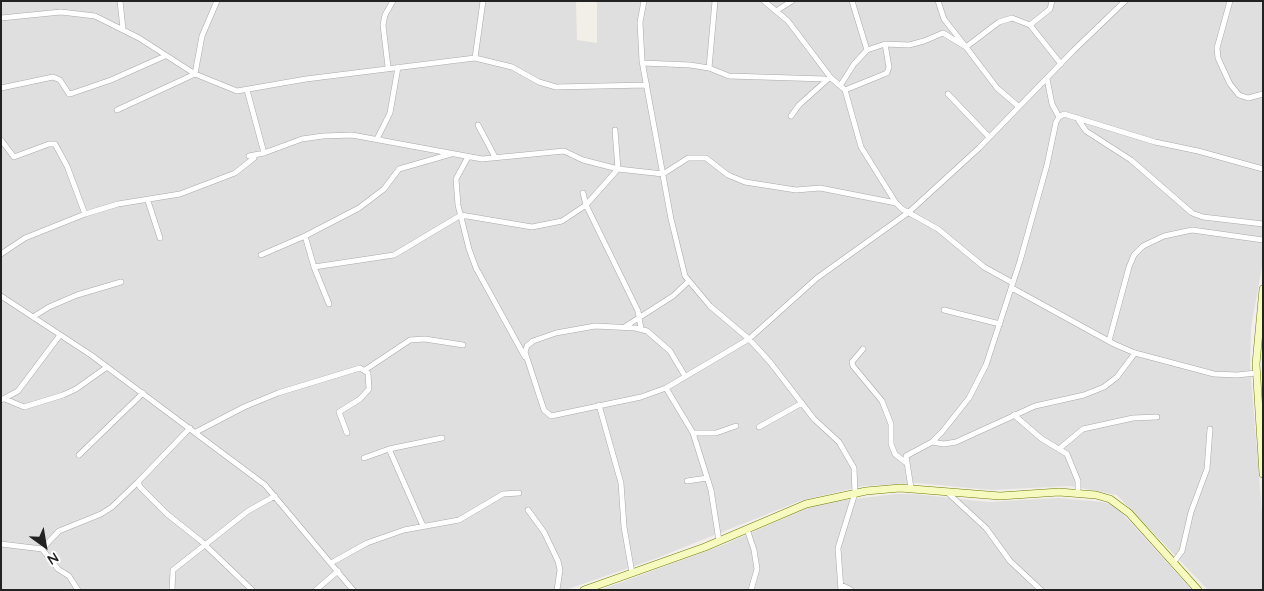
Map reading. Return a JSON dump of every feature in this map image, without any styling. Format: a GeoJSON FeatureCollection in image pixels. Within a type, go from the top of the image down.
{"type":"FeatureCollection","features":[{"type":"Feature","properties":{"kind":"main road"},"geometry":{"type":"LineString","coordinates":[[1262,470],[1256,345],[1263,289]]}},
{"type":"Feature","properties":{"kind":"main road"},"geometry":{"type":"LineString","coordinates":[[589,589],[719,541],[806,504],[855,493],[910,488],[948,493],[1000,496],[1059,492],[1078,493],[1110,499],[1122,506],[1198,590]]}},
{"type":"Feature","properties":{"kind":"street"},"geometry":{"type":"LineString","coordinates":[[120,1],[123,29]]}},
{"type":"Feature","properties":{"kind":"street"},"geometry":{"type":"LineString","coordinates":[[195,74],[206,20],[217,1]]}},
{"type":"Feature","properties":{"kind":"street"},"geometry":{"type":"LineString","coordinates":[[388,68],[383,25],[385,15],[393,1]]}},
{"type":"Feature","properties":{"kind":"street"},"geometry":{"type":"LineString","coordinates":[[475,58],[483,1]]}},
{"type":"Feature","properties":{"kind":"street"},"geometry":{"type":"LineString","coordinates":[[644,1],[640,22],[643,63],[679,254],[688,281],[710,306],[749,339],[788,383],[814,419],[839,442],[847,453],[854,468],[855,493],[838,548],[841,588],[851,590]]}},
{"type":"Feature","properties":{"kind":"street"},"geometry":{"type":"LineString","coordinates":[[710,68],[715,1]]}},
{"type":"Feature","properties":{"kind":"street"},"geometry":{"type":"LineString","coordinates":[[764,1],[803,40],[828,79],[843,88],[861,147],[896,203],[938,229],[984,267],[1109,341],[1135,353],[1214,374],[1237,375],[1256,373]]}},
{"type":"Feature","properties":{"kind":"street"},"geometry":{"type":"LineString","coordinates":[[776,11],[792,1]]}},
{"type":"Feature","properties":{"kind":"street"},"geometry":{"type":"LineString","coordinates":[[852,1],[867,50]]}},
{"type":"Feature","properties":{"kind":"street"},"geometry":{"type":"LineString","coordinates":[[938,1],[944,19],[997,88],[1018,106]]}},
{"type":"Feature","properties":{"kind":"street"},"geometry":{"type":"LineString","coordinates":[[1030,26],[1050,9],[1052,1]]}},
{"type":"Feature","properties":{"kind":"street"},"geometry":{"type":"LineString","coordinates":[[468,157],[456,178],[461,215],[476,268],[526,357],[546,414],[551,416],[641,397],[666,388],[749,339],[817,278],[909,212],[990,137],[1018,106],[1125,1]]}},
{"type":"Feature","properties":{"kind":"street"},"geometry":{"type":"LineString","coordinates":[[1230,1],[1217,48],[1218,58],[1230,84],[1240,95],[1248,98],[1263,94]]}},
{"type":"Feature","properties":{"kind":"street"},"geometry":{"type":"LineString","coordinates":[[1,18],[46,12],[74,12],[95,16],[123,29],[195,74],[237,91],[398,66],[475,58],[512,66],[538,82],[556,87],[647,85]]}},
{"type":"Feature","properties":{"kind":"street"},"geometry":{"type":"LineString","coordinates":[[966,47],[998,22],[1012,18],[1030,26],[1061,64]]}},
{"type":"Feature","properties":{"kind":"street"},"geometry":{"type":"LineString","coordinates":[[843,88],[862,53],[867,50],[885,44],[909,45],[943,33],[966,47]]}},
{"type":"Feature","properties":{"kind":"street"},"geometry":{"type":"LineString","coordinates":[[843,88],[887,73],[889,68],[885,44]]}},
{"type":"Feature","properties":{"kind":"street"},"geometry":{"type":"LineString","coordinates":[[1,88],[53,77],[60,80],[69,94],[112,80],[165,56]]}},
{"type":"Feature","properties":{"kind":"street"},"geometry":{"type":"LineString","coordinates":[[643,63],[683,64],[710,68],[729,76],[828,79]]}},
{"type":"Feature","properties":{"kind":"street"},"geometry":{"type":"LineString","coordinates":[[377,140],[390,113],[398,66]]}},
{"type":"Feature","properties":{"kind":"street"},"geometry":{"type":"LineString","coordinates":[[117,110],[195,74]]}},
{"type":"Feature","properties":{"kind":"street"},"geometry":{"type":"LineString","coordinates":[[791,116],[828,79]]}},
{"type":"Feature","properties":{"kind":"street"},"geometry":{"type":"LineString","coordinates":[[1047,79],[1050,99],[1059,117]]}},
{"type":"Feature","properties":{"kind":"street"},"geometry":{"type":"LineString","coordinates":[[247,90],[264,154]]}},
{"type":"Feature","properties":{"kind":"street"},"geometry":{"type":"LineString","coordinates":[[948,94],[990,137]]}},
{"type":"Feature","properties":{"kind":"street"},"geometry":{"type":"LineString","coordinates":[[910,488],[905,462],[909,454],[932,442],[968,398],[979,381],[1012,285],[1047,165],[1056,122],[1059,117],[1064,114],[1155,142],[1198,151],[1263,169]]}},
{"type":"Feature","properties":{"kind":"street"},"geometry":{"type":"LineString","coordinates":[[1077,118],[1086,131],[1131,160],[1192,213],[1203,217],[1263,224]]}},
{"type":"Feature","properties":{"kind":"street"},"geometry":{"type":"LineString","coordinates":[[478,125],[496,157]]}},
{"type":"Feature","properties":{"kind":"street"},"geometry":{"type":"LineString","coordinates":[[314,267],[394,255],[461,215],[532,227],[562,221],[586,205],[618,169],[615,130]]}},
{"type":"Feature","properties":{"kind":"street"},"geometry":{"type":"LineString","coordinates":[[1,254],[25,238],[85,214],[118,204],[148,201],[180,194],[236,172],[254,158],[250,156],[264,154],[302,139],[323,136],[352,135],[468,157],[496,157],[564,151],[583,160],[618,169],[663,174],[688,158],[706,158],[728,175],[745,182],[796,190],[820,188],[896,203]]}},
{"type":"Feature","properties":{"kind":"street"},"geometry":{"type":"LineString","coordinates":[[1,140],[14,157],[49,144],[55,144],[67,166],[85,214]]}},
{"type":"Feature","properties":{"kind":"street"},"geometry":{"type":"LineString","coordinates":[[261,254],[334,222],[374,198],[400,169],[454,153]]}},
{"type":"Feature","properties":{"kind":"street"},"geometry":{"type":"LineString","coordinates":[[583,193],[586,205],[638,311],[641,329]]}},
{"type":"Feature","properties":{"kind":"street"},"geometry":{"type":"LineString","coordinates":[[148,201],[160,238]]}},
{"type":"Feature","properties":{"kind":"street"},"geometry":{"type":"LineString","coordinates":[[1109,341],[1129,267],[1134,255],[1143,246],[1164,236],[1192,230],[1263,240]]}},
{"type":"Feature","properties":{"kind":"street"},"geometry":{"type":"LineString","coordinates":[[305,236],[314,267],[329,304]]}},
{"type":"Feature","properties":{"kind":"street"},"geometry":{"type":"LineString","coordinates":[[625,326],[673,296],[688,281]]}},
{"type":"Feature","properties":{"kind":"street"},"geometry":{"type":"LineString","coordinates":[[33,317],[48,307],[76,295],[121,282]]}},
{"type":"Feature","properties":{"kind":"street"},"geometry":{"type":"LineString","coordinates":[[1,296],[107,367],[250,473],[275,496],[353,590]]}},
{"type":"Feature","properties":{"kind":"street"},"geometry":{"type":"LineString","coordinates":[[944,310],[1000,324]]}},
{"type":"Feature","properties":{"kind":"street"},"geometry":{"type":"LineString","coordinates":[[526,357],[527,346],[541,337],[595,326],[625,326],[647,331],[670,351],[685,376]]}},
{"type":"Feature","properties":{"kind":"street"},"geometry":{"type":"LineString","coordinates":[[3,400],[18,391],[60,335]]}},
{"type":"Feature","properties":{"kind":"street"},"geometry":{"type":"LineString","coordinates":[[365,370],[410,340],[425,339],[463,345]]}},
{"type":"Feature","properties":{"kind":"street"},"geometry":{"type":"LineString","coordinates":[[863,349],[852,362],[852,366],[882,401],[891,424],[891,444],[895,454],[905,462]]}},
{"type":"Feature","properties":{"kind":"street"},"geometry":{"type":"LineString","coordinates":[[932,442],[944,444],[956,442],[1035,406],[1084,395],[1104,387],[1118,377],[1135,353]]}},
{"type":"Feature","properties":{"kind":"street"},"geometry":{"type":"LineString","coordinates":[[3,400],[24,406],[55,398],[76,389],[107,367]]}},
{"type":"Feature","properties":{"kind":"street"},"geometry":{"type":"LineString","coordinates":[[196,432],[237,410],[278,393],[360,368],[365,370],[370,377],[366,395],[338,415],[347,433]]}},
{"type":"Feature","properties":{"kind":"street"},"geometry":{"type":"LineString","coordinates":[[666,388],[693,434],[708,478],[719,541]]}},
{"type":"Feature","properties":{"kind":"street"},"geometry":{"type":"LineString","coordinates":[[79,455],[143,393]]}},
{"type":"Feature","properties":{"kind":"street"},"geometry":{"type":"LineString","coordinates":[[759,427],[802,403]]}},
{"type":"Feature","properties":{"kind":"street"},"geometry":{"type":"LineString","coordinates":[[599,405],[621,483],[624,527],[632,573]]}},
{"type":"Feature","properties":{"kind":"street"},"geometry":{"type":"LineString","coordinates":[[1014,415],[1042,439],[1066,454],[1073,464],[1078,481],[1078,493]]}},
{"type":"Feature","properties":{"kind":"street"},"geometry":{"type":"LineString","coordinates":[[1059,449],[1083,429],[1134,418],[1157,417]]}},
{"type":"Feature","properties":{"kind":"street"},"geometry":{"type":"LineString","coordinates":[[693,434],[716,433],[736,426]]}},
{"type":"Feature","properties":{"kind":"street"},"geometry":{"type":"LineString","coordinates":[[42,549],[59,531],[101,514],[112,507],[190,428]]}},
{"type":"Feature","properties":{"kind":"street"},"geometry":{"type":"LineString","coordinates":[[1173,563],[1182,551],[1186,527],[1208,469],[1210,429]]}},
{"type":"Feature","properties":{"kind":"street"},"geometry":{"type":"LineString","coordinates":[[364,458],[390,449],[442,438]]}},
{"type":"Feature","properties":{"kind":"street"},"geometry":{"type":"LineString","coordinates":[[390,449],[423,526]]}},
{"type":"Feature","properties":{"kind":"street"},"geometry":{"type":"LineString","coordinates":[[687,481],[708,478]]}},
{"type":"Feature","properties":{"kind":"street"},"geometry":{"type":"LineString","coordinates":[[138,482],[140,487],[167,514],[207,546],[252,590]]}},
{"type":"Feature","properties":{"kind":"street"},"geometry":{"type":"LineString","coordinates":[[332,563],[367,543],[423,526],[459,520],[503,494],[519,493]]}},
{"type":"Feature","properties":{"kind":"street"},"geometry":{"type":"LineString","coordinates":[[948,493],[986,528],[1010,561],[1041,590]]}},
{"type":"Feature","properties":{"kind":"street"},"geometry":{"type":"LineString","coordinates":[[172,590],[173,570],[207,546],[248,511],[275,496]]}},
{"type":"Feature","properties":{"kind":"street"},"geometry":{"type":"LineString","coordinates":[[528,510],[548,537],[558,561],[560,570],[557,590]]}},
{"type":"Feature","properties":{"kind":"street"},"geometry":{"type":"LineString","coordinates":[[747,530],[754,550],[756,569],[750,590]]}},
{"type":"Feature","properties":{"kind":"street"},"geometry":{"type":"LineString","coordinates":[[1,544],[42,549],[58,569],[69,576],[78,590]]}},
{"type":"Feature","properties":{"kind":"street"},"geometry":{"type":"LineString","coordinates":[[316,590],[338,571]]}},
{"type":"Feature","properties":{"kind":"shaded area"},"geometry":{"type":"Polygon","coordinates":[[[1,1],[576,1],[577,40],[597,43],[597,1],[1263,1],[1263,261],[1251,328],[1250,366],[1263,525],[1263,590],[1208,590],[1117,495],[1070,486],[992,490],[917,483],[863,486],[800,501],[652,560],[565,590],[1,590],[1,1]]]}},
{"type":"Feature","properties":{"kind":"shaded area"},"geometry":{"type":"Polygon","coordinates":[[[896,494],[914,494],[988,502],[1058,498],[1102,502],[1113,505],[1192,590],[600,590],[723,545],[812,506],[896,494]]]}}]}
